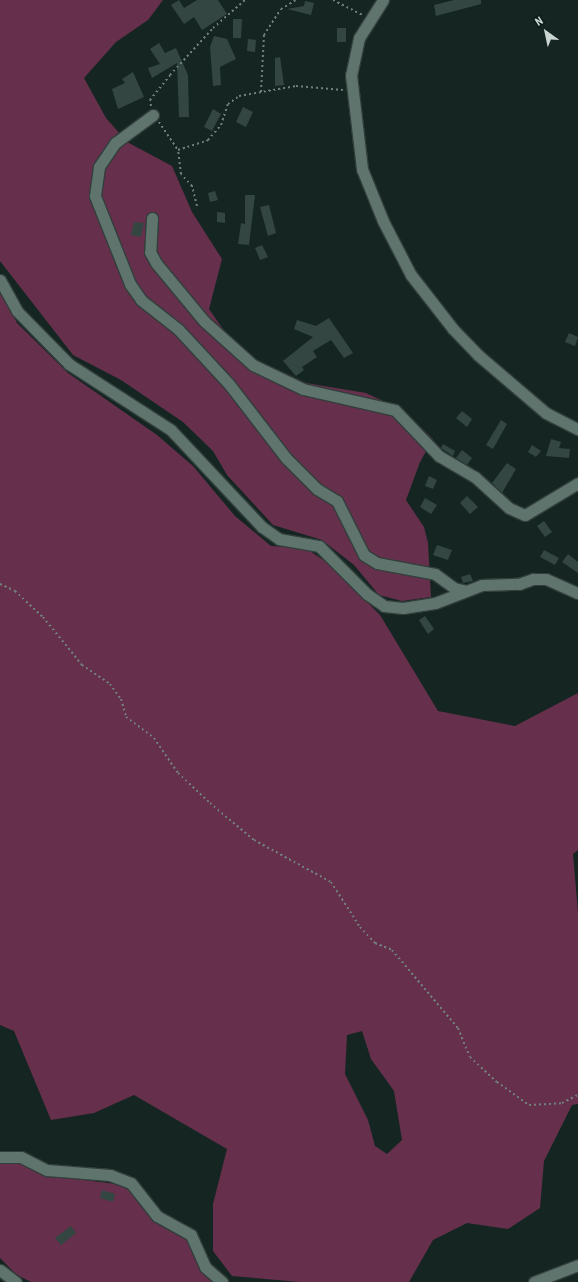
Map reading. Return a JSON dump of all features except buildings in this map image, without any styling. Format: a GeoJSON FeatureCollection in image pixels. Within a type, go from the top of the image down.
{"type":"FeatureCollection","features":[{"type":"Feature","properties":{"kind":"street"},"geometry":{"type":"LineString","coordinates":[[383,0],[371,18],[353,55],[352,91],[359,119],[362,169],[386,227],[411,275],[478,356],[546,413],[578,429]]}},
{"type":"Feature","properties":{"kind":"street"},"geometry":{"type":"LineString","coordinates":[[153,115],[115,143],[99,167],[95,196],[130,284],[141,300],[178,329],[229,384],[286,458],[318,488],[337,501],[364,555],[377,563],[435,574],[454,588],[463,590]]}},
{"type":"Feature","properties":{"kind":"street"},"geometry":{"type":"LineString","coordinates":[[152,218],[150,252],[156,263],[204,321],[253,365],[310,392],[395,410],[439,456],[475,477],[509,508],[526,515],[578,483]]}},
{"type":"Feature","properties":{"kind":"street"},"geometry":{"type":"LineString","coordinates":[[0,280],[17,311],[69,364],[171,430],[220,480],[241,507],[279,539],[319,546],[367,594],[384,606],[403,608],[435,603],[463,590],[546,579],[578,594]]}},
{"type":"Feature","properties":{"kind":"street"},"geometry":{"type":"LineString","coordinates":[[0,1157],[21,1157],[47,1170],[110,1175],[131,1183],[157,1216],[191,1235],[205,1267],[222,1282]]}},
{"type":"Feature","properties":{"kind":"street"},"geometry":{"type":"LineString","coordinates":[[534,1282],[578,1265]]}},
{"type":"Feature","properties":{"kind":"street"},"geometry":{"type":"LineString","coordinates":[[0,1270],[16,1282]]}},
{"type":"Feature","properties":{"kind":"path"},"geometry":{"type":"LineString","coordinates":[[197,206],[192,186],[181,174],[178,150],[153,115],[150,100],[213,28],[245,0]]}},
{"type":"Feature","properties":{"kind":"path"},"geometry":{"type":"LineString","coordinates":[[261,92],[264,35],[281,9],[296,0]]}},
{"type":"Feature","properties":{"kind":"path"},"geometry":{"type":"LineString","coordinates":[[333,0],[371,18]]}},
{"type":"Feature","properties":{"kind":"path"},"geometry":{"type":"LineString","coordinates":[[178,150],[208,140],[222,125],[228,104],[239,96],[296,86],[352,91]]}},
{"type":"Feature","properties":{"kind":"path"},"geometry":{"type":"LineString","coordinates":[[0,584],[15,591],[43,617],[82,665],[110,684],[121,699],[126,717],[154,738],[178,773],[210,803],[254,840],[330,882],[360,927],[375,943],[392,950],[458,1028],[470,1057],[497,1082],[529,1105],[562,1103],[578,1095]]}},
{"type":"Feature","properties":{"kind":"shaded area"},"geometry":{"type":"Polygon","coordinates":[[[0,0],[163,0],[148,20],[116,42],[84,78],[106,118],[127,142],[172,166],[192,212],[222,259],[209,309],[238,351],[306,383],[366,393],[402,410],[433,439],[420,462],[406,500],[424,527],[428,543],[431,597],[402,601],[379,595],[354,565],[322,540],[273,525],[227,475],[213,451],[183,422],[121,380],[73,355],[0,261],[0,0]]]}},
{"type":"Feature","properties":{"kind":"shaded area"},"geometry":{"type":"Polygon","coordinates":[[[0,290],[17,323],[68,373],[157,435],[193,466],[235,516],[271,546],[305,548],[328,563],[380,615],[438,711],[515,726],[578,693],[578,850],[573,854],[578,912],[578,1104],[572,1105],[544,1161],[540,1208],[508,1229],[467,1223],[433,1240],[409,1282],[300,1282],[232,1276],[213,1251],[213,1204],[227,1149],[134,1095],[94,1113],[51,1120],[14,1031],[0,1025],[0,290]],[[362,1031],[347,1035],[345,1074],[368,1120],[375,1146],[387,1154],[402,1140],[394,1091],[371,1059],[362,1031]]]}},
{"type":"Feature","properties":{"kind":"shaded area"},"geometry":{"type":"Polygon","coordinates":[[[0,1162],[25,1164],[43,1175],[116,1184],[137,1194],[161,1226],[188,1238],[202,1273],[216,1282],[31,1282],[17,1275],[0,1258],[0,1162]]]}}]}
